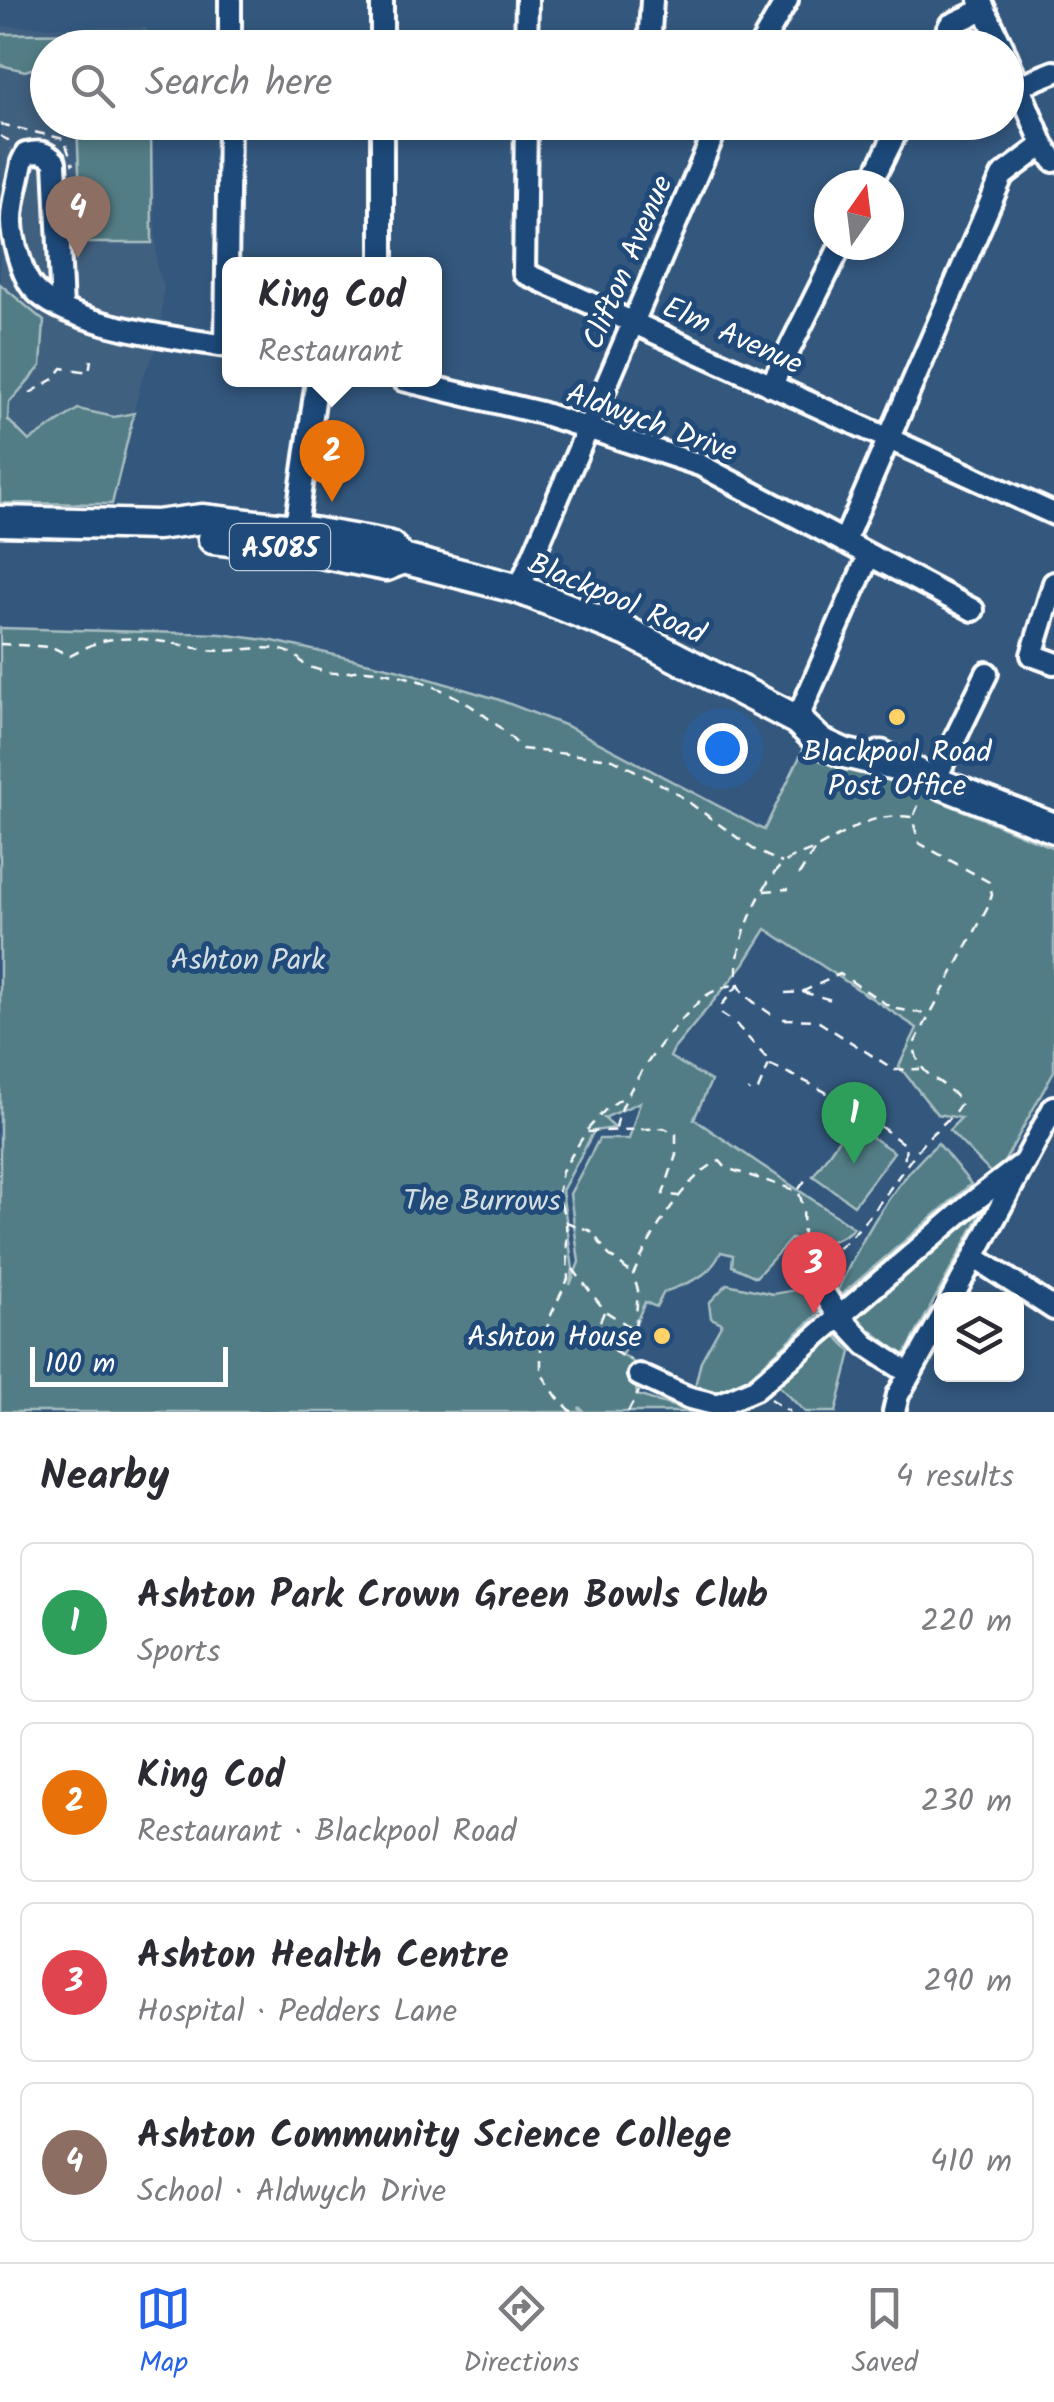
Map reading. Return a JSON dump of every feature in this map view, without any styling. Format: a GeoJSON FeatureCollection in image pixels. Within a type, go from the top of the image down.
{"type":"FeatureCollection","features":[{"type":"Feature","properties":{"kind":"highway","name":"Blackpool Road"},"geometry":{"type":"LineString","coordinates":[[0,521],[157,525],[194,519],[294,539],[390,546],[403,559],[518,589],[628,632],[797,720],[820,742],[844,753],[894,765],[1054,828]]}},
{"type":"Feature","properties":{"kind":"street"},"geometry":{"type":"LineString","coordinates":[[230,0],[230,30]]}},
{"type":"Feature","properties":{"kind":"street"},"geometry":{"type":"LineString","coordinates":[[382,0],[382,30]]}},
{"type":"Feature","properties":{"kind":"street"},"geometry":{"type":"LineString","coordinates":[[526,30],[527,0]]}},
{"type":"Feature","properties":{"kind":"street"},"geometry":{"type":"LineString","coordinates":[[650,30],[652,0]]}},
{"type":"Feature","properties":{"kind":"street"},"geometry":{"type":"LineString","coordinates":[[770,30],[787,0]]}},
{"type":"Feature","properties":{"kind":"street"},"geometry":{"type":"LineString","coordinates":[[948,30],[982,4],[994,30]]}},
{"type":"Feature","properties":{"kind":"street"},"geometry":{"type":"LineString","coordinates":[[1024,84],[1054,72]]}},
{"type":"Feature","properties":{"kind":"street"},"geometry":{"type":"LineString","coordinates":[[844,542],[1002,176],[1048,153],[1024,93]]}},
{"type":"Feature","properties":{"kind":"street"},"geometry":{"type":"LineString","coordinates":[[228,140],[228,257]]}},
{"type":"Feature","properties":{"kind":"street"},"geometry":{"type":"LineString","coordinates":[[382,140],[382,257]]}},
{"type":"Feature","properties":{"kind":"street","name":"Elm Avenue"},"geometry":{"type":"LineString","coordinates":[[526,140],[524,273],[1054,514]]}},
{"type":"Feature","properties":{"kind":"street","name":"Clifton Avenue"},"geometry":{"type":"LineString","coordinates":[[518,589],[711,140]]}},
{"type":"Feature","properties":{"kind":"street"},"geometry":{"type":"LineString","coordinates":[[878,170],[893,140]]}},
{"type":"Feature","properties":{"kind":"street"},"geometry":{"type":"LineString","coordinates":[[62,308],[56,162],[40,151],[26,154],[12,221],[6,230],[32,288],[62,308],[72,314],[119,328],[222,346]]}},
{"type":"Feature","properties":{"kind":"street"},"geometry":{"type":"LineString","coordinates":[[0,261],[8,260],[24,268]]}},
{"type":"Feature","properties":{"kind":"street"},"geometry":{"type":"LineString","coordinates":[[771,386],[834,260]]}},
{"type":"Feature","properties":{"kind":"street"},"geometry":{"type":"LineString","coordinates":[[294,539],[316,387]]}},
{"type":"Feature","properties":{"kind":"street","name":"Aldwych Drive"},"geometry":{"type":"LineString","coordinates":[[431,387],[541,413],[700,465],[973,610]]}},
{"type":"Feature","properties":{"kind":"street"},"geometry":{"type":"LineString","coordinates":[[797,720],[869,555]]}},
{"type":"Feature","properties":{"kind":"street"},"geometry":{"type":"LineString","coordinates":[[1054,583],[1032,655],[1054,662]]}},
{"type":"Feature","properties":{"kind":"street"},"geometry":{"type":"LineString","coordinates":[[934,782],[987,673]]}},
{"type":"Feature","properties":{"kind":"street"},"geometry":{"type":"LineString","coordinates":[[955,1292],[1054,1107]]}},
{"type":"Feature","properties":{"kind":"street"},"geometry":{"type":"LineString","coordinates":[[642,1376],[687,1397],[718,1405],[755,1389],[974,1200],[1024,1162]]}},
{"type":"Feature","properties":{"kind":"street"},"geometry":{"type":"LineString","coordinates":[[974,1257],[1054,1309]]}},
{"type":"Feature","properties":{"kind":"street"},"geometry":{"type":"LineString","coordinates":[[807,1268],[839,1316],[866,1345],[910,1374]]}},
{"type":"Feature","properties":{"kind":"street"},"geometry":{"type":"LineString","coordinates":[[894,1412],[898,1396],[934,1331]]}},
{"type":"Feature","properties":{"kind":"path"},"geometry":{"type":"LineString","coordinates":[[30,393],[54,379],[62,368],[89,372],[92,360]]}},
{"type":"Feature","properties":{"kind":"path"},"geometry":{"type":"LineString","coordinates":[[0,644],[52,647],[70,656],[102,640],[152,638],[212,651],[281,650],[299,657],[305,666],[332,673],[362,670],[414,680],[446,690],[500,726],[522,750],[613,759],[636,769],[753,848],[784,863]]}},
{"type":"Feature","properties":{"kind":"path"},"geometry":{"type":"LineString","coordinates":[[771,1014],[742,990],[739,954],[762,892],[784,863],[862,821],[912,817],[920,844],[989,882],[992,895],[987,908],[914,1044],[916,1062],[948,1084],[961,1104],[950,1120],[938,1125],[863,1224],[826,1258],[807,1268],[802,1238],[806,1210],[798,1190]]}},
{"type":"Feature","properties":{"kind":"path"},"geometry":{"type":"LineString","coordinates":[[799,875],[816,848]]}},
{"type":"Feature","properties":{"kind":"path"},"geometry":{"type":"LineString","coordinates":[[762,892],[789,889]]}},
{"type":"Feature","properties":{"kind":"path"},"geometry":{"type":"LineString","coordinates":[[802,992],[840,974],[892,1008],[928,1014]]}},
{"type":"Feature","properties":{"kind":"path"},"geometry":{"type":"LineString","coordinates":[[740,984],[720,1006],[722,1014],[734,1022],[770,1065],[817,1086],[906,1146],[904,1167]]}},
{"type":"Feature","properties":{"kind":"path"},"geometry":{"type":"LineString","coordinates":[[616,1128],[618,1114],[644,1068],[704,996],[740,984]]}},
{"type":"Feature","properties":{"kind":"path"},"geometry":{"type":"LineString","coordinates":[[785,993],[802,992],[832,1000]]}},
{"type":"Feature","properties":{"kind":"path"},"geometry":{"type":"LineString","coordinates":[[783,1020],[816,1020],[895,1070],[922,1069]]}},
{"type":"Feature","properties":{"kind":"path"},"geometry":{"type":"LineString","coordinates":[[748,1090],[758,1090],[770,1065]]}},
{"type":"Feature","properties":{"kind":"path"},"geometry":{"type":"LineString","coordinates":[[572,1412],[556,1397],[542,1373],[541,1349],[568,1279],[566,1222],[558,1194],[562,1172],[586,1132],[606,1109],[627,1095]]}},
{"type":"Feature","properties":{"kind":"path"},"geometry":{"type":"LineString","coordinates":[[586,1132],[664,1128],[676,1134],[676,1156],[664,1194],[680,1196]]}},
{"type":"Feature","properties":{"kind":"path"},"geometry":{"type":"LineString","coordinates":[[633,1275],[644,1250],[680,1196],[710,1164],[720,1161],[726,1168],[798,1190]]}},
{"type":"Feature","properties":{"kind":"path"},"geometry":{"type":"LineString","coordinates":[[798,1190],[806,1179]]}},
{"type":"Feature","properties":{"kind":"path"},"geometry":{"type":"LineString","coordinates":[[566,1222],[591,1231],[633,1275],[638,1290],[635,1330],[605,1311],[573,1269]]}},
{"type":"Feature","properties":{"kind":"path"},"geometry":{"type":"LineString","coordinates":[[605,1311],[592,1340],[640,1364],[642,1376],[628,1412]]}},
{"type":"Feature","properties":{"kind":"path"},"geometry":{"type":"LineString","coordinates":[[755,1389],[790,1412]]}},
{"type":"Feature","properties":{"kind":"shaded area"},"geometry":{"type":"Polygon","coordinates":[[[0,26],[147,28],[30,30],[30,140],[153,140],[157,269],[164,285],[157,346],[142,379],[112,504],[0,503],[0,26]]]}},
{"type":"Feature","properties":{"kind":"green space"},"geometry":{"type":"Polygon","coordinates":[[[0,34],[30,34],[30,69],[0,65],[0,34]]]}},
{"type":"Feature","properties":{"kind":"green space"},"geometry":{"type":"Polygon","coordinates":[[[78,140],[151,140],[152,243],[82,243],[78,140]]]}},
{"type":"Feature","properties":{"kind":"green space"},"geometry":{"type":"Polygon","coordinates":[[[0,284],[44,321],[41,366],[9,403],[8,420],[29,441],[78,409],[114,417],[134,413],[112,504],[0,503],[0,284]]]}},
{"type":"Feature","properties":{"kind":"green space","name":"Ashton Park"},"geometry":{"type":"Polygon","coordinates":[[[0,628],[221,634],[273,641],[396,669],[497,699],[569,727],[764,830],[805,746],[1054,848],[1054,1071],[1003,1164],[991,1173],[949,1130],[961,1118],[937,1114],[899,1066],[917,1028],[766,929],[744,964],[674,1049],[670,1057],[711,1081],[694,1119],[854,1228],[840,1238],[824,1242],[791,1239],[756,1277],[732,1266],[733,1255],[721,1252],[705,1273],[664,1292],[656,1307],[645,1302],[622,1355],[633,1362],[637,1395],[692,1412],[584,1412],[579,1407],[581,1412],[0,1412],[0,628]],[[640,1102],[604,1118],[615,1128],[594,1131],[562,1191],[573,1269],[570,1285],[579,1262],[570,1194],[599,1139],[629,1139],[640,1102]]]}},
{"type":"Feature","properties":{"kind":"green space"},"geometry":{"type":"Polygon","coordinates":[[[850,1123],[894,1152],[854,1205],[813,1176],[850,1123]]]}},
{"type":"Feature","properties":{"kind":"green space"},"geometry":{"type":"Polygon","coordinates":[[[938,1143],[971,1184],[832,1303],[877,1217],[905,1177],[938,1143]]]}},
{"type":"Feature","properties":{"kind":"green space"},"geometry":{"type":"Polygon","coordinates":[[[987,1202],[938,1292],[934,1292],[934,1300],[904,1356],[856,1319],[987,1202]]]}},
{"type":"Feature","properties":{"kind":"green space"},"geometry":{"type":"Polygon","coordinates":[[[727,1284],[773,1294],[801,1289],[824,1309],[749,1377],[715,1397],[695,1386],[701,1361],[722,1323],[711,1318],[709,1303],[727,1284]]]}},
{"type":"Feature","properties":{"kind":"green space"},"geometry":{"type":"Polygon","coordinates":[[[836,1335],[851,1352],[836,1412],[805,1412],[777,1384],[836,1335]]]}},
{"type":"Feature","properties":{"kind":"place","name":"Ashton Community Science College"},"geometry":{"type":"Point","coordinates":[78,258]}},
{"type":"Feature","properties":{"kind":"place","name":"King Cod"},"geometry":{"type":"Point","coordinates":[332,502]}},
{"type":"Feature","properties":{"kind":"place","name":"Blackpool Road Post Office"},"geometry":{"type":"Point","coordinates":[897,717]}},
{"type":"Feature","properties":{"kind":"place","name":"Ashton Park Crown Green Bowls Club"},"geometry":{"type":"Point","coordinates":[854,1164]}},
{"type":"Feature","properties":{"kind":"place","name":"Ashton Health Centre"},"geometry":{"type":"Point","coordinates":[814,1314]}},
{"type":"Feature","properties":{"kind":"place","name":"Ashton House"},"geometry":{"type":"Point","coordinates":[662,1336]}},
{"type":"Feature","properties":{"kind":"park label","name":"The Burrows"},"geometry":{"type":"Point","coordinates":[482,1200]}}]}
